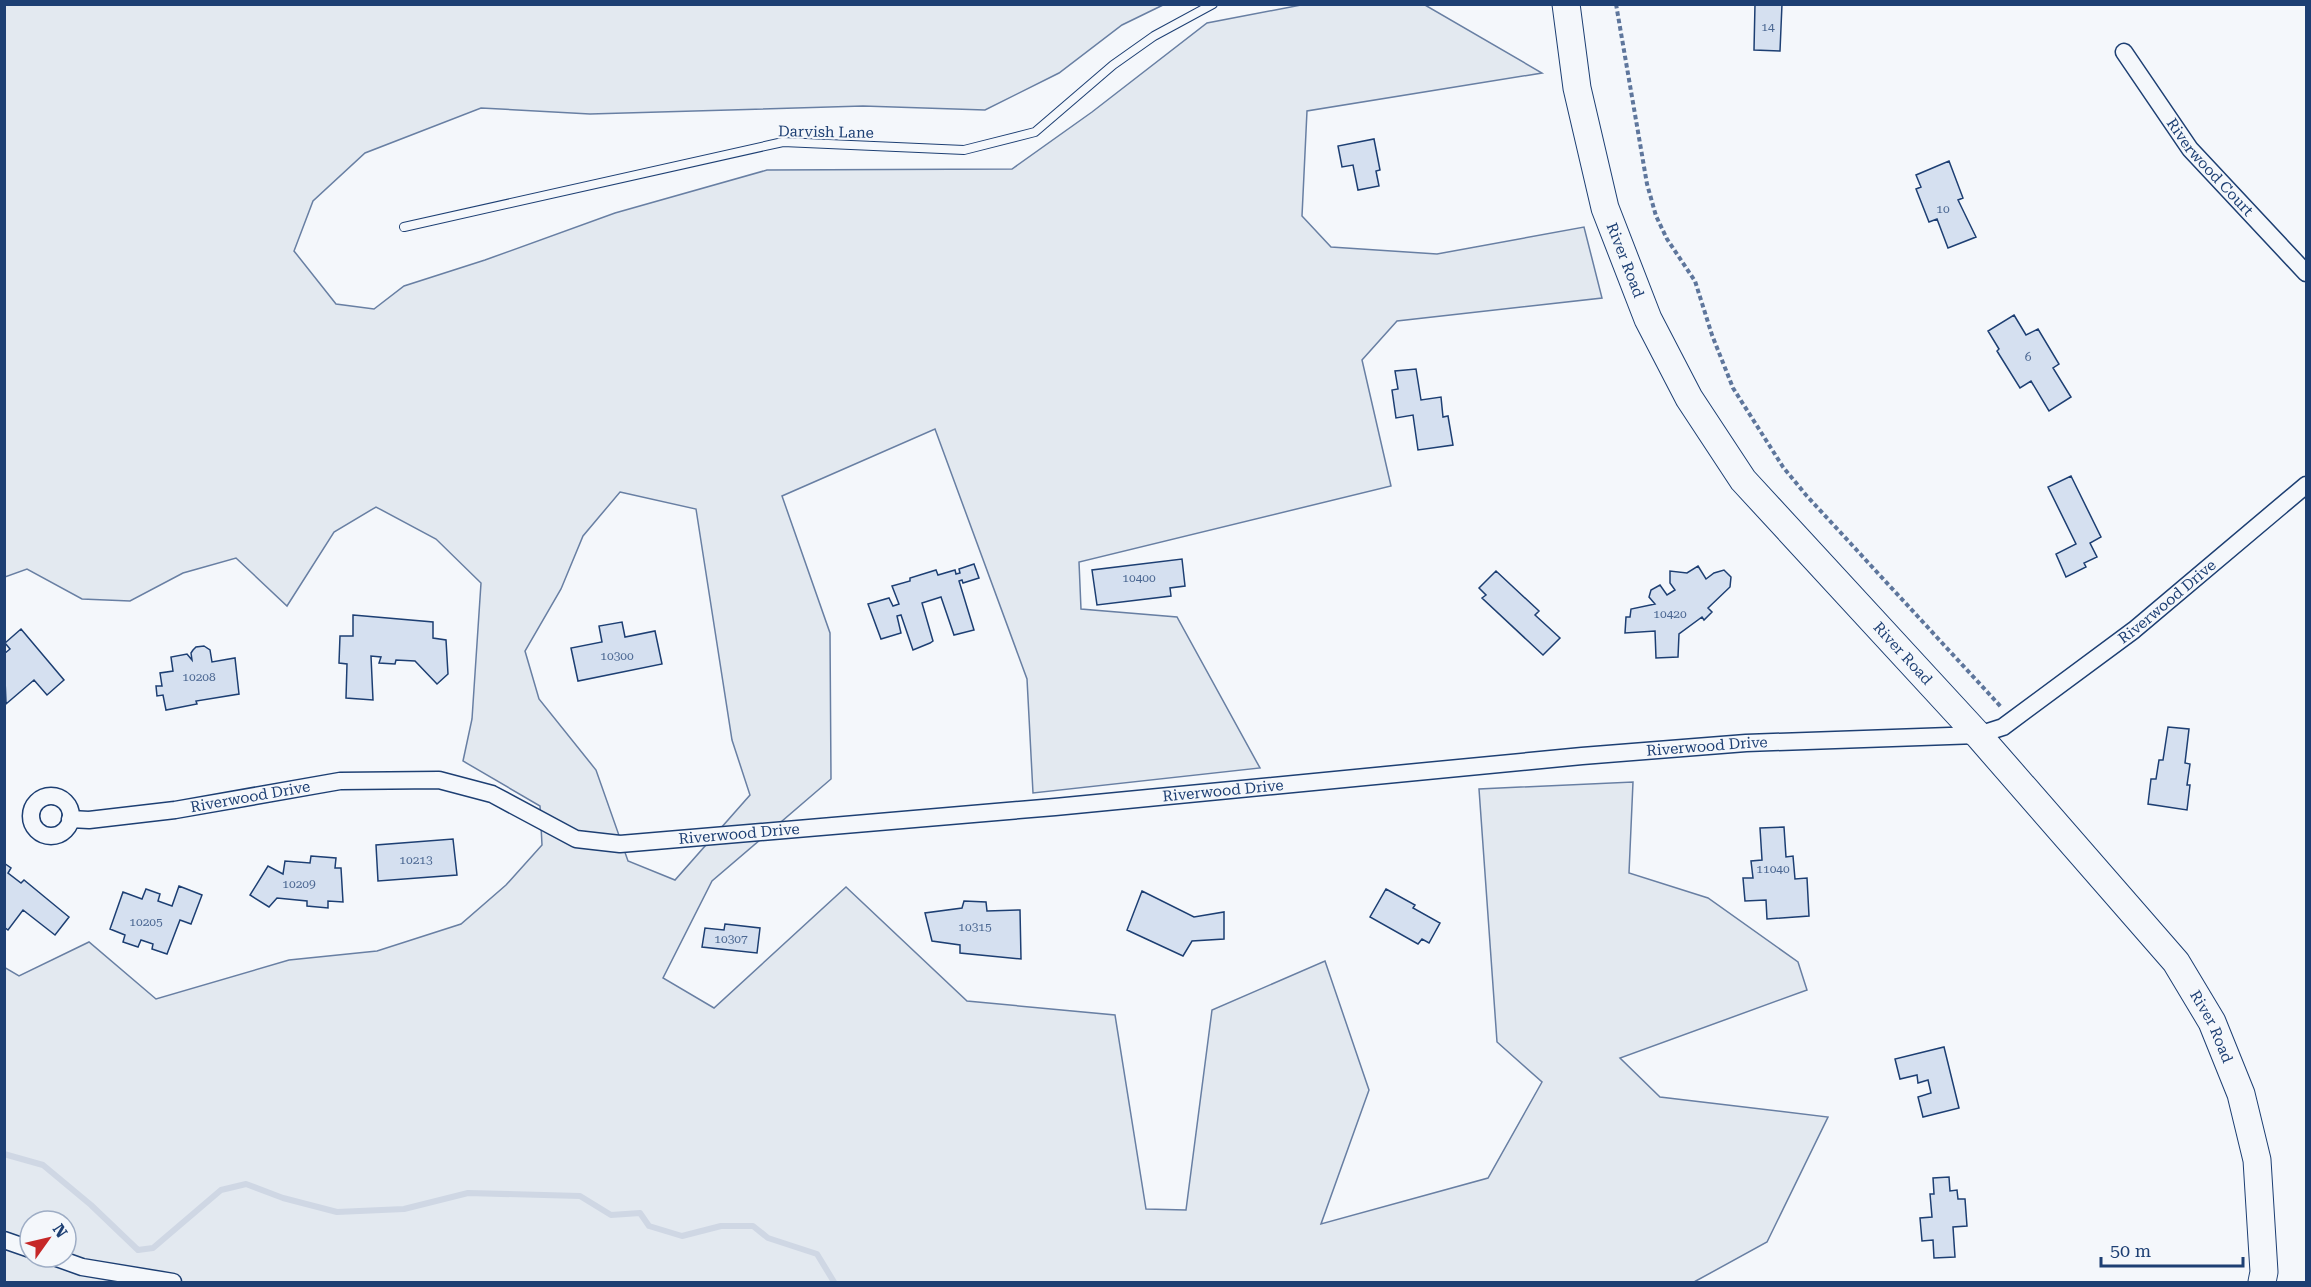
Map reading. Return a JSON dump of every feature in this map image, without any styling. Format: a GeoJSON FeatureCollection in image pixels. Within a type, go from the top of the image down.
{"type":"FeatureCollection","features":[{"type":"Feature","properties":{"kind":"main road","name":"River Road"},"geometry":{"type":"LineString","coordinates":[[1566,4],[1577,88],[1605,208],[1647,319],[1689,398],[1743,480],[1978,735],[2176,962],[2212,1022],[2241,1094],[2258,1160],[2264,1272],[2262,1282]]}},
{"type":"Feature","properties":{"kind":"street","name":"Riverwood Court"},"geometry":{"type":"LineString","coordinates":[[2124,52],[2190,149],[2307,273]]}},
{"type":"Feature","properties":{"kind":"street","name":"Riverwood Drive"},"geometry":{"type":"LineString","coordinates":[[70,819],[89,820],[175,810],[340,781],[439,780],[492,794],[576,839],[620,844],[1055,807],[1617,753],[1746,743],[1978,735],[2003,727],[2134,630],[2307,485]]}},
{"type":"Feature","properties":{"kind":"street"},"geometry":{"type":"LineString","coordinates":[[78,1266],[173,1282]]}},
{"type":"Feature","properties":{"kind":"lane","name":"Darvish Lane"},"geometry":{"type":"LineString","coordinates":[[404,227],[783,142],[964,150],[1035,132],[1113,65],[1155,36],[1214,4]]}},
{"type":"Feature","properties":{"kind":"path"},"geometry":{"type":"LineString","coordinates":[[1616,4],[1647,184],[1656,216],[1667,239],[1695,281],[1712,335],[1733,388],[1783,467],[1806,495],[2001,708]]}},
{"type":"Feature","properties":{"kind":"shaded area"},"geometry":{"type":"Polygon","coordinates":[[[5,5],[1163,5],[1122,25],[1059,73],[985,110],[863,106],[590,114],[481,108],[365,153],[313,201],[294,251],[336,304],[374,309],[404,286],[485,260],[615,213],[767,170],[1012,169],[1092,112],[1207,23],[1301,5],[1425,5],[1542,73],[1307,111],[1302,216],[1331,247],[1437,254],[1584,227],[1602,298],[1397,321],[1362,360],[1391,486],[1079,562],[1081,609],[1177,617],[1260,768],[1033,793],[1027,679],[935,429],[782,496],[830,633],[831,779],[712,881],[663,978],[714,1008],[846,887],[967,1001],[1115,1015],[1146,1209],[1186,1210],[1212,1010],[1325,961],[1369,1090],[1321,1224],[1488,1178],[1542,1082],[1497,1042],[1479,789],[1633,782],[1629,873],[1708,898],[1798,962],[1807,990],[1620,1058],[1660,1097],[1828,1117],[1767,1242],[1694,1282],[5,1282],[4,967],[19,976],[89,942],[156,999],[289,960],[377,951],[461,924],[506,885],[542,845],[540,806],[463,761],[472,719],[481,583],[436,539],[376,507],[334,532],[287,606],[236,558],[183,573],[130,601],[82,599],[27,569],[5,577],[5,5]],[[620,492],[583,536],[561,589],[525,651],[539,699],[596,770],[628,861],[675,880],[750,795],[732,740],[696,509],[620,492]]]}},
{"type":"Feature","properties":{"kind":"building"},"geometry":{"type":"Polygon","coordinates":[[[1755,4],[1782,4],[1780,51],[1754,50],[1755,4]]]}},
{"type":"Feature","properties":{"kind":"building"},"geometry":{"type":"Polygon","coordinates":[[[1374,139],[1380,170],[1376,171],[1379,186],[1358,190],[1353,165],[1342,167],[1338,146],[1374,139]]]}},
{"type":"Feature","properties":{"kind":"building"},"geometry":{"type":"Polygon","coordinates":[[[1949,161],[1963,198],[1958,200],[1976,237],[1948,248],[1937,219],[1929,222],[1916,189],[1921,187],[1916,175],[1949,161]]]}},
{"type":"Feature","properties":{"kind":"building"},"geometry":{"type":"Polygon","coordinates":[[[2014,315],[2026,335],[2038,329],[2059,364],[2053,368],[2071,397],[2049,411],[2031,381],[2020,388],[1997,351],[1999,349],[1988,331],[2014,315]]]}},
{"type":"Feature","properties":{"kind":"building"},"geometry":{"type":"Polygon","coordinates":[[[1416,369],[1421,400],[1441,397],[1443,417],[1448,416],[1453,445],[1418,450],[1413,415],[1396,418],[1392,390],[1398,389],[1395,371],[1416,369]]]}},
{"type":"Feature","properties":{"kind":"building"},"geometry":{"type":"Polygon","coordinates":[[[2071,476],[2101,537],[2090,543],[2097,557],[2084,563],[2086,567],[2066,577],[2056,554],[2076,544],[2048,487],[2071,476]]]}},
{"type":"Feature","properties":{"kind":"building"},"geometry":{"type":"Polygon","coordinates":[[[1182,559],[1185,586],[1170,588],[1171,596],[1097,605],[1092,570],[1182,559]]]}},
{"type":"Feature","properties":{"kind":"building"},"geometry":{"type":"Polygon","coordinates":[[[974,564],[979,578],[963,583],[962,580],[959,581],[974,630],[954,635],[941,597],[922,603],[933,641],[913,650],[901,615],[897,616],[901,633],[881,639],[868,604],[889,598],[893,606],[899,604],[892,586],[936,570],[938,575],[955,570],[956,574],[960,573],[959,569],[974,564]]]}},
{"type":"Feature","properties":{"kind":"building"},"geometry":{"type":"Polygon","coordinates":[[[1698,566],[1706,579],[1724,570],[1731,577],[1730,587],[1708,608],[1712,612],[1704,620],[1702,617],[1679,634],[1678,657],[1656,658],[1655,631],[1625,633],[1626,617],[1630,617],[1631,609],[1655,604],[1649,597],[1651,590],[1660,585],[1667,595],[1675,590],[1670,583],[1670,571],[1687,573],[1698,566]]]}},
{"type":"Feature","properties":{"kind":"building"},"geometry":{"type":"Polygon","coordinates":[[[1496,571],[1539,611],[1535,615],[1560,638],[1543,655],[1482,598],[1486,595],[1479,588],[1496,571]]]}},
{"type":"Feature","properties":{"kind":"building"},"geometry":{"type":"Polygon","coordinates":[[[353,615],[433,622],[433,638],[446,640],[448,674],[437,684],[415,661],[396,660],[395,664],[379,663],[381,657],[371,656],[373,700],[346,698],[347,664],[339,663],[340,636],[353,636],[353,615]]]}},
{"type":"Feature","properties":{"kind":"building"},"geometry":{"type":"Polygon","coordinates":[[[622,622],[625,637],[655,631],[662,664],[578,681],[571,648],[602,642],[599,626],[622,622]]]}},
{"type":"Feature","properties":{"kind":"building"},"geometry":{"type":"Polygon","coordinates":[[[21,629],[64,680],[47,695],[34,680],[6,704],[4,654],[10,649],[5,643],[21,629]]]}},
{"type":"Feature","properties":{"kind":"building"},"geometry":{"type":"Polygon","coordinates":[[[204,646],[210,650],[212,662],[235,658],[239,694],[196,701],[197,704],[166,710],[163,695],[157,696],[156,686],[162,686],[160,673],[173,671],[171,657],[187,654],[192,660],[193,650],[204,646]]]}},
{"type":"Feature","properties":{"kind":"building"},"geometry":{"type":"Polygon","coordinates":[[[2168,727],[2189,729],[2185,763],[2190,764],[2187,810],[2148,804],[2151,779],[2156,779],[2159,760],[2163,760],[2168,727]]]}},
{"type":"Feature","properties":{"kind":"building"},"geometry":{"type":"Polygon","coordinates":[[[1784,827],[1786,857],[1793,856],[1795,879],[1807,878],[1809,916],[1767,919],[1766,900],[1745,901],[1743,878],[1753,878],[1751,861],[1762,860],[1760,828],[1784,827]]]}},
{"type":"Feature","properties":{"kind":"building"},"geometry":{"type":"Polygon","coordinates":[[[453,839],[457,875],[378,881],[376,845],[453,839]]]}},
{"type":"Feature","properties":{"kind":"building"},"geometry":{"type":"Polygon","coordinates":[[[311,856],[336,858],[335,868],[341,868],[343,902],[328,901],[328,908],[307,906],[307,901],[277,898],[269,907],[250,895],[268,866],[283,874],[285,861],[310,863],[311,856]]]}},
{"type":"Feature","properties":{"kind":"building"},"geometry":{"type":"Polygon","coordinates":[[[4,863],[11,868],[8,873],[21,883],[24,880],[69,917],[55,935],[23,910],[8,930],[4,927],[4,863]]]}},
{"type":"Feature","properties":{"kind":"building"},"geometry":{"type":"Polygon","coordinates":[[[179,886],[202,895],[191,924],[180,920],[167,954],[152,949],[153,944],[141,940],[138,947],[123,942],[125,935],[110,929],[123,892],[142,899],[146,889],[160,894],[158,901],[172,906],[179,886]]]}},
{"type":"Feature","properties":{"kind":"building"},"geometry":{"type":"Polygon","coordinates":[[[1386,889],[1415,905],[1413,908],[1440,923],[1429,943],[1422,939],[1418,944],[1370,917],[1386,889]]]}},
{"type":"Feature","properties":{"kind":"building"},"geometry":{"type":"Polygon","coordinates":[[[1142,891],[1194,917],[1224,912],[1224,939],[1192,941],[1183,956],[1127,930],[1142,891]]]}},
{"type":"Feature","properties":{"kind":"building"},"geometry":{"type":"Polygon","coordinates":[[[964,901],[986,902],[987,911],[1020,910],[1021,959],[960,953],[960,945],[932,941],[925,913],[962,908],[964,901]]]}},
{"type":"Feature","properties":{"kind":"building"},"geometry":{"type":"Polygon","coordinates":[[[725,924],[760,928],[757,953],[702,947],[705,928],[724,930],[725,924]]]}},
{"type":"Feature","properties":{"kind":"building"},"geometry":{"type":"Polygon","coordinates":[[[1944,1047],[1959,1108],[1923,1117],[1918,1097],[1931,1093],[1928,1080],[1918,1083],[1917,1075],[1900,1079],[1895,1059],[1944,1047]]]}},
{"type":"Feature","properties":{"kind":"building"},"geometry":{"type":"Polygon","coordinates":[[[1949,1177],[1950,1191],[1957,1190],[1958,1199],[1965,1199],[1967,1226],[1953,1227],[1955,1257],[1934,1258],[1933,1240],[1922,1241],[1920,1218],[1932,1217],[1930,1194],[1934,1194],[1933,1178],[1949,1177]]]}},
{"type":"Feature","properties":{"kind":"waterway"},"geometry":{"type":"LineString","coordinates":[[4,1154],[43,1165],[91,1205],[138,1250],[153,1248],[221,1190],[246,1184],[283,1198],[337,1212],[404,1209],[468,1193],[580,1196],[611,1215],[640,1213],[649,1226],[682,1236],[721,1226],[753,1226],[768,1238],[817,1254],[834,1282]]}}]}
